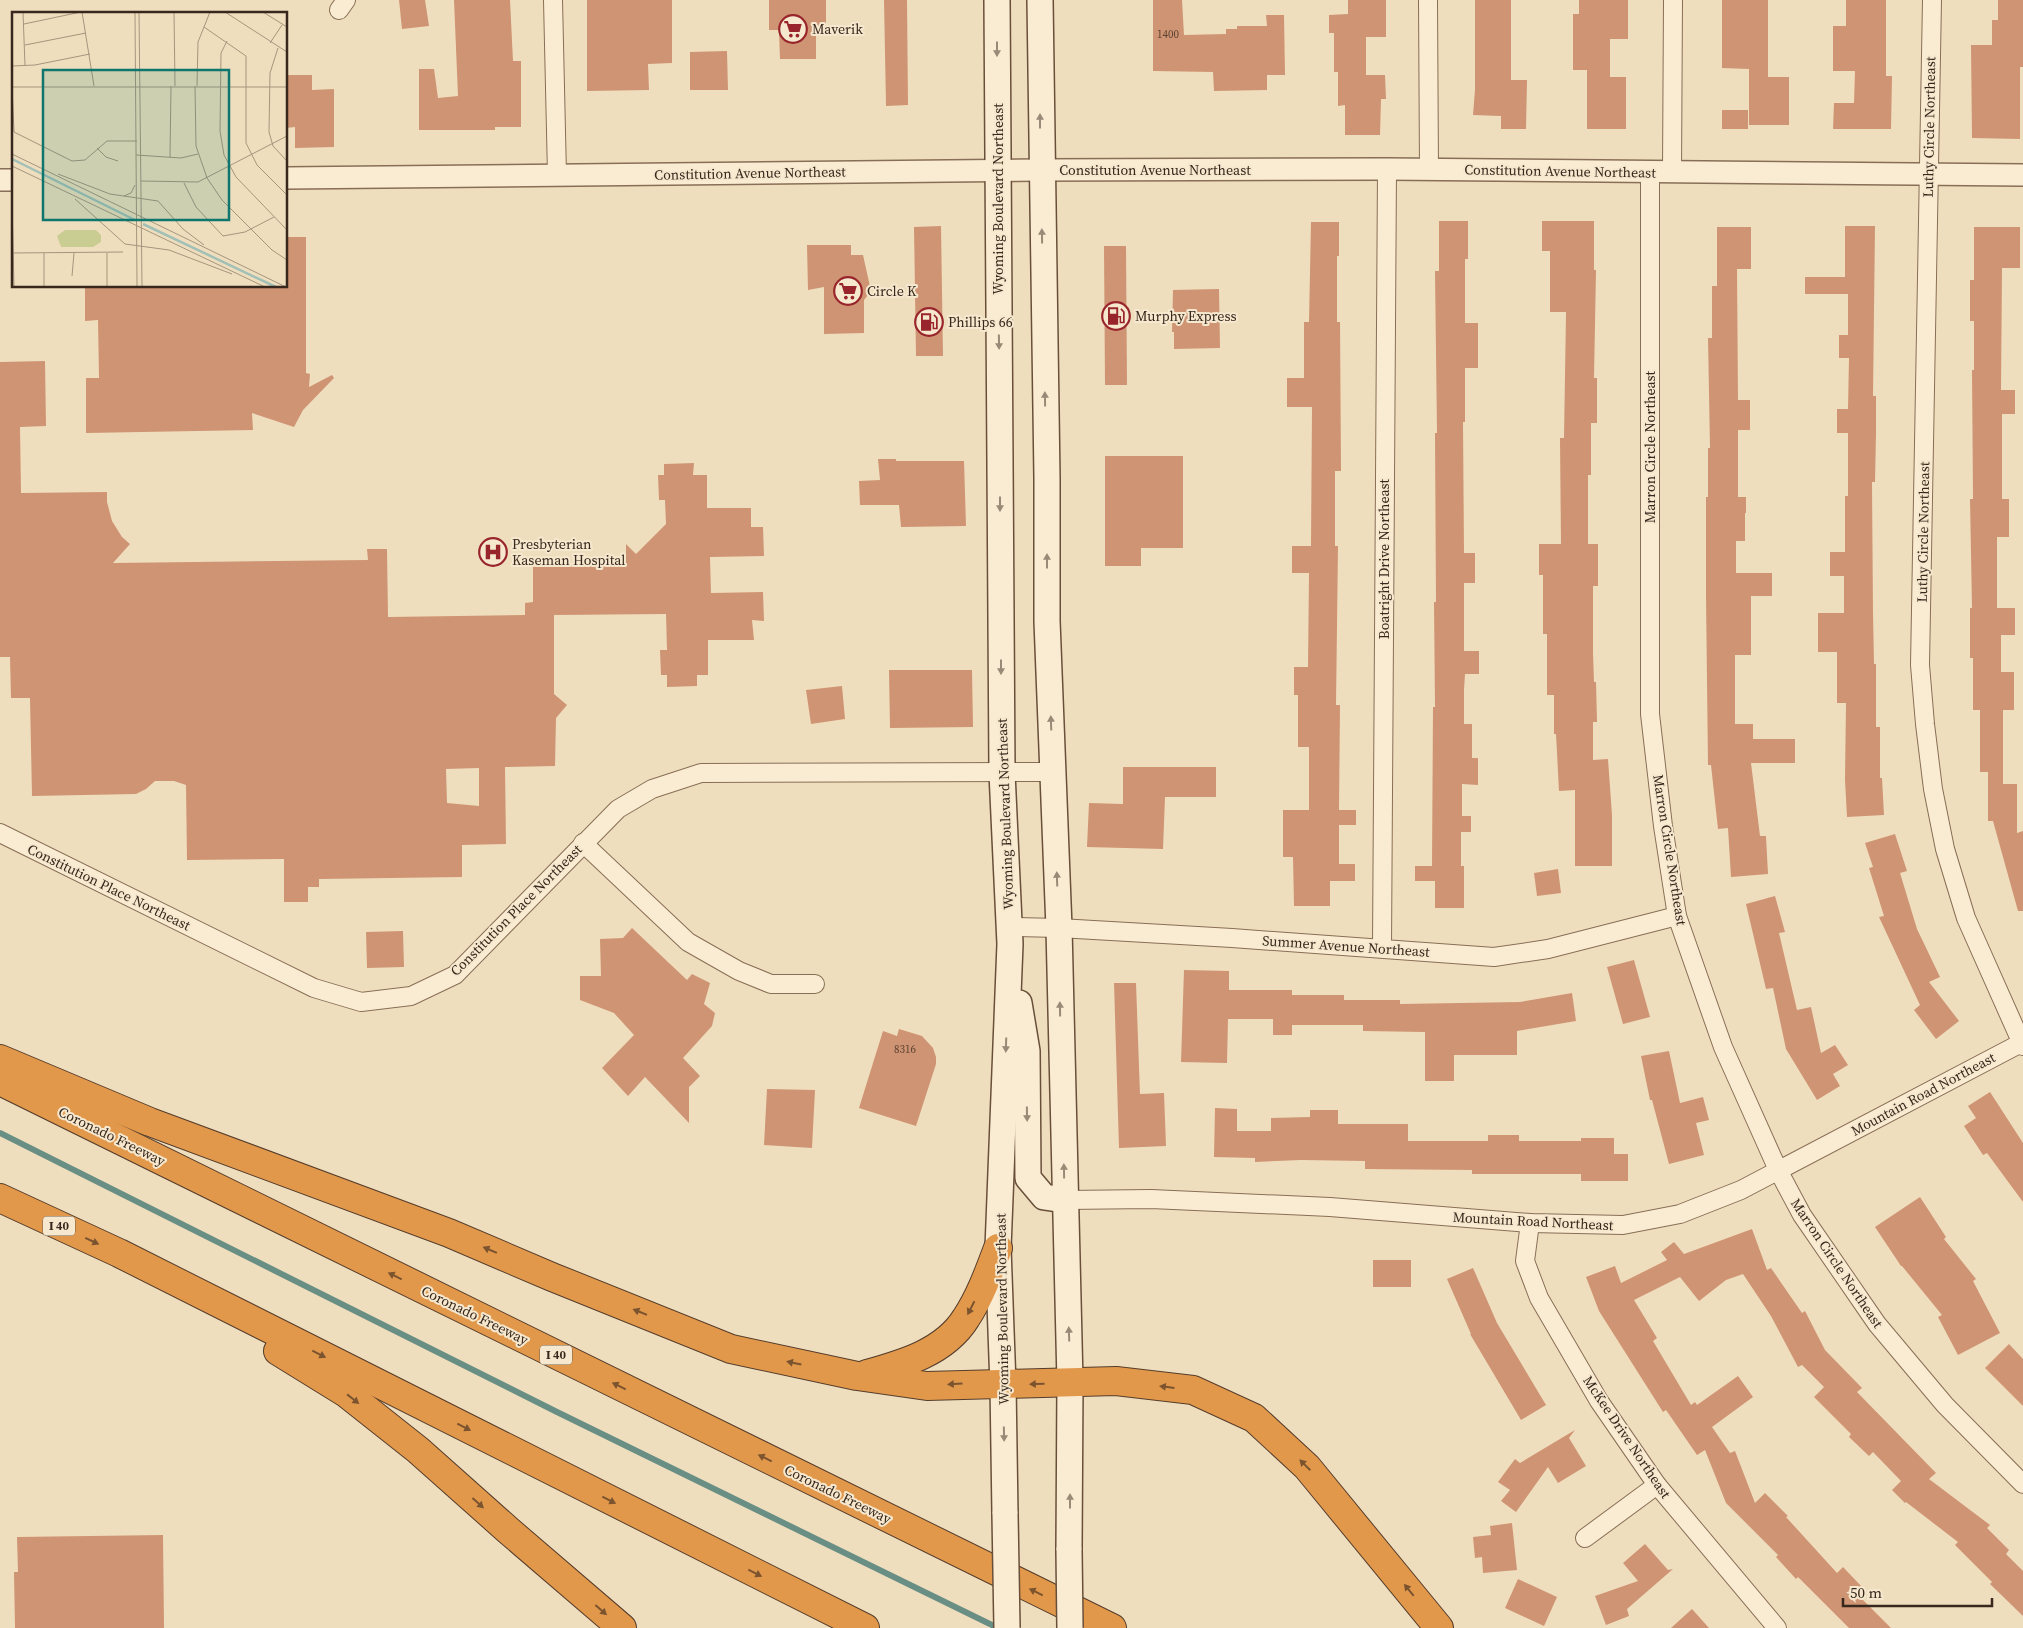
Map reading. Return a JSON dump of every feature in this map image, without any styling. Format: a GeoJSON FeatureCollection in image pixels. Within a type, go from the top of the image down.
{"type":"FeatureCollection","features":[{"type":"Feature","properties":{"kind":"highway"},"geometry":{"type":"LineString","coordinates":[[0,1059],[150,1122],[449,1233],[552,1277],[732,1349],[857,1376],[927,1386],[974,1383],[1003,1385],[1116,1381],[1193,1390],[1254,1418],[1308,1467],[1439,1628]]}},
{"type":"Feature","properties":{"kind":"highway","name":"Coronado Freeway"},"geometry":{"type":"LineString","coordinates":[[0,1081],[1112,1628]]}},
{"type":"Feature","properties":{"kind":"highway","name":"I 40"},"geometry":{"type":"LineString","coordinates":[[0,1198],[119,1254],[865,1628]]}},
{"type":"Feature","properties":{"kind":"highway"},"geometry":{"type":"LineString","coordinates":[[857,1376],[904,1363],[941,1344],[965,1320],[984,1284],[998,1248]]}},
{"type":"Feature","properties":{"kind":"highway"},"geometry":{"type":"LineString","coordinates":[[119,1254],[346,1393],[418,1450],[509,1532],[622,1628]]}},
{"type":"Feature","properties":{"kind":"main road","name":"Wyoming Boulevard Northeast"},"geometry":{"type":"LineString","coordinates":[[997,0],[1002,772],[1010,936],[998,1248],[1003,1385],[1007,1628]]}},
{"type":"Feature","properties":{"kind":"main road"},"geometry":{"type":"LineString","coordinates":[[1040,0],[1047,478],[1047,622],[1059,928],[1064,1200],[1070,1382],[1070,1628]]}},
{"type":"Feature","properties":{"kind":"main road"},"geometry":{"type":"LineString","coordinates":[[1010,936],[1026,1051],[1028,1178],[1044,1197],[1064,1200]]}},
{"type":"Feature","properties":{"kind":"street"},"geometry":{"type":"LineString","coordinates":[[553,0],[557,175]]}},
{"type":"Feature","properties":{"kind":"street"},"geometry":{"type":"LineString","coordinates":[[1428,0],[1429,170]]}},
{"type":"Feature","properties":{"kind":"street"},"geometry":{"type":"LineString","coordinates":[[1672,172],[1673,0]]}},
{"type":"Feature","properties":{"kind":"street","name":"Luthy Circle Northeast"},"geometry":{"type":"LineString","coordinates":[[1932,0],[1920,665],[1925,724],[1933,789],[1945,849],[1966,918],[2022,1044]]}},
{"type":"Feature","properties":{"kind":"street","name":"Constitution Avenue Northeast"},"geometry":{"type":"LineString","coordinates":[[288,178],[1041,170],[1386,169],[2023,175]]}},
{"type":"Feature","properties":{"kind":"street","name":"Boatright Drive Northeast"},"geometry":{"type":"LineString","coordinates":[[1382,948],[1386,169]]}},
{"type":"Feature","properties":{"kind":"street","name":"Marron Circle Northeast"},"geometry":{"type":"LineString","coordinates":[[1650,172],[1650,714],[1663,826],[1677,916],[1723,1047],[1778,1170],[1802,1215],[1877,1324],[1945,1405],[2023,1484]]}},
{"type":"Feature","properties":{"kind":"street","name":"Constitution Place Northeast"},"geometry":{"type":"LineString","coordinates":[[0,833],[314,988],[362,1002],[411,996],[456,974],[618,809],[652,789],[700,773],[1053,772]]}},
{"type":"Feature","properties":{"kind":"street"},"geometry":{"type":"LineString","coordinates":[[583,843],[688,942],[739,971],[771,984],[815,984]]}},
{"type":"Feature","properties":{"kind":"street","name":"Summer Avenue Northeast"},"geometry":{"type":"LineString","coordinates":[[1010,936],[1059,928],[1382,948],[1494,957],[1548,949],[1677,916]]}},
{"type":"Feature","properties":{"kind":"street","name":"Mountain Road Northeast"},"geometry":{"type":"LineString","coordinates":[[1064,1200],[1152,1199],[1330,1207],[1530,1223],[1623,1225],[1680,1214],[1740,1190],[2022,1044]]}},
{"type":"Feature","properties":{"kind":"street","name":"McKee Drive Northeast"},"geometry":{"type":"LineString","coordinates":[[1530,1223],[1525,1261],[1539,1298],[1599,1401],[1657,1484],[1777,1628]]}},
{"type":"Feature","properties":{"kind":"street"},"geometry":{"type":"LineString","coordinates":[[1585,1538],[1657,1484]]}},
{"type":"Feature","properties":{"kind":"building"},"geometry":{"type":"Polygon","coordinates":[[[399,0],[425,0],[429,26],[402,29],[399,0]]]}},
{"type":"Feature","properties":{"kind":"building"},"geometry":{"type":"Polygon","coordinates":[[[454,0],[510,0],[513,61],[521,61],[521,127],[495,127],[495,130],[419,130],[419,69],[434,69],[438,98],[458,96],[454,0]]]}},
{"type":"Feature","properties":{"kind":"building"},"geometry":{"type":"Polygon","coordinates":[[[587,0],[672,0],[672,63],[648,64],[649,90],[587,91],[587,0]]]}},
{"type":"Feature","properties":{"kind":"building","name":"Maverik"},"geometry":{"type":"Polygon","coordinates":[[[769,0],[826,0],[826,27],[816,27],[816,59],[780,59],[779,30],[769,30],[769,0]]]}},
{"type":"Feature","properties":{"kind":"building"},"geometry":{"type":"Polygon","coordinates":[[[884,0],[907,0],[908,105],[886,106],[884,0]]]}},
{"type":"Feature","properties":{"kind":"building"},"geometry":{"type":"Polygon","coordinates":[[[1153,0],[1182,0],[1184,35],[1226,34],[1226,29],[1237,29],[1237,26],[1267,26],[1266,15],[1284,15],[1285,75],[1267,75],[1267,90],[1214,91],[1213,72],[1153,71],[1153,0]]]}},
{"type":"Feature","properties":{"kind":"building"},"geometry":{"type":"Polygon","coordinates":[[[1348,0],[1386,0],[1386,37],[1366,37],[1366,75],[1385,75],[1386,99],[1381,99],[1380,135],[1345,135],[1345,105],[1338,106],[1338,72],[1334,72],[1334,33],[1329,33],[1329,15],[1348,14],[1348,0]]]}},
{"type":"Feature","properties":{"kind":"building"},"geometry":{"type":"Polygon","coordinates":[[[1475,0],[1511,0],[1511,80],[1527,80],[1526,129],[1501,129],[1501,116],[1473,115],[1475,90],[1475,0]]]}},
{"type":"Feature","properties":{"kind":"building"},"geometry":{"type":"Polygon","coordinates":[[[1579,0],[1628,0],[1628,39],[1610,39],[1610,77],[1626,77],[1626,129],[1587,129],[1587,70],[1573,70],[1573,14],[1579,14],[1579,0]]]}},
{"type":"Feature","properties":{"kind":"building"},"geometry":{"type":"Polygon","coordinates":[[[1722,0],[1768,0],[1768,77],[1789,77],[1789,125],[1749,125],[1749,69],[1722,68],[1722,0]]]}},
{"type":"Feature","properties":{"kind":"building"},"geometry":{"type":"Polygon","coordinates":[[[1846,0],[1886,0],[1886,76],[1892,76],[1891,129],[1833,129],[1834,103],[1854,103],[1855,71],[1833,71],[1833,26],[1846,26],[1846,0]]]}},
{"type":"Feature","properties":{"kind":"building"},"geometry":{"type":"Polygon","coordinates":[[[1998,0],[2023,0],[2023,67],[2020,67],[2020,139],[1972,138],[1971,45],[1992,45],[1992,20],[1998,20],[1998,0]]]}},
{"type":"Feature","properties":{"kind":"building"},"geometry":{"type":"Polygon","coordinates":[[[727,51],[728,90],[690,90],[690,52],[727,51]]]}},
{"type":"Feature","properties":{"kind":"building"},"geometry":{"type":"Polygon","coordinates":[[[288,75],[312,75],[312,90],[334,89],[334,147],[295,148],[295,127],[288,128],[288,75]]]}},
{"type":"Feature","properties":{"kind":"building"},"geometry":{"type":"Polygon","coordinates":[[[1722,110],[1748,110],[1748,129],[1722,129],[1722,110]]]}},
{"type":"Feature","properties":{"kind":"building"},"geometry":{"type":"Polygon","coordinates":[[[1439,221],[1468,221],[1468,259],[1465,259],[1465,323],[1478,323],[1478,368],[1465,368],[1465,422],[1463,422],[1464,553],[1475,553],[1475,583],[1464,583],[1464,651],[1479,651],[1479,674],[1465,674],[1464,690],[1464,724],[1472,724],[1472,758],[1478,758],[1478,785],[1462,784],[1462,816],[1471,816],[1471,832],[1461,832],[1461,866],[1464,866],[1464,908],[1435,908],[1435,881],[1415,881],[1415,866],[1432,866],[1433,707],[1435,707],[1434,602],[1436,602],[1435,433],[1437,433],[1435,271],[1439,271],[1439,221]]]}},
{"type":"Feature","properties":{"kind":"building"},"geometry":{"type":"Polygon","coordinates":[[[1542,221],[1594,221],[1594,270],[1596,270],[1594,378],[1597,378],[1597,423],[1591,423],[1591,475],[1588,475],[1588,544],[1598,544],[1598,586],[1593,586],[1593,653],[1597,722],[1593,722],[1593,760],[1608,759],[1612,815],[1612,866],[1575,866],[1575,790],[1559,791],[1556,734],[1554,734],[1554,695],[1547,695],[1547,634],[1543,634],[1543,575],[1539,575],[1539,544],[1561,544],[1560,438],[1564,438],[1566,312],[1550,312],[1550,251],[1542,251],[1542,221]]]}},
{"type":"Feature","properties":{"kind":"building"},"geometry":{"type":"Polygon","coordinates":[[[1311,222],[1339,222],[1337,322],[1340,322],[1341,471],[1335,471],[1335,546],[1338,546],[1336,705],[1340,705],[1339,810],[1356,810],[1356,825],[1339,825],[1339,864],[1355,864],[1355,881],[1330,881],[1330,906],[1294,906],[1293,857],[1283,857],[1283,810],[1309,810],[1309,747],[1298,747],[1298,695],[1294,695],[1294,667],[1308,667],[1309,573],[1292,573],[1292,546],[1311,546],[1312,407],[1287,407],[1287,378],[1304,378],[1304,322],[1309,322],[1311,222]]]}},
{"type":"Feature","properties":{"kind":"building","name":"Phillips 66"},"geometry":{"type":"Polygon","coordinates":[[[941,226],[943,356],[916,356],[914,227],[941,226]]]}},
{"type":"Feature","properties":{"kind":"building"},"geometry":{"type":"Polygon","coordinates":[[[1845,226],[1875,226],[1873,396],[1876,396],[1876,433],[1875,482],[1872,482],[1873,613],[1874,664],[1876,664],[1876,727],[1880,727],[1880,778],[1882,778],[1884,815],[1847,817],[1845,780],[1846,703],[1837,703],[1837,652],[1818,652],[1818,613],[1844,613],[1844,576],[1830,576],[1830,552],[1845,552],[1845,496],[1848,496],[1848,433],[1837,433],[1837,409],[1848,409],[1849,358],[1839,358],[1839,335],[1848,335],[1848,294],[1805,294],[1805,277],[1845,277],[1845,226]]]}},
{"type":"Feature","properties":{"kind":"building"},"geometry":{"type":"Polygon","coordinates":[[[1717,227],[1751,227],[1751,269],[1737,269],[1738,400],[1750,400],[1750,430],[1738,430],[1738,497],[1746,497],[1746,513],[1745,541],[1736,541],[1736,573],[1772,573],[1772,596],[1751,596],[1751,655],[1735,655],[1735,724],[1753,724],[1753,739],[1795,739],[1795,763],[1751,763],[1760,836],[1766,836],[1768,874],[1731,877],[1728,828],[1718,829],[1711,765],[1708,765],[1706,497],[1708,497],[1708,448],[1710,448],[1708,338],[1712,338],[1712,286],[1717,286],[1717,227]]]}},
{"type":"Feature","properties":{"kind":"building"},"geometry":{"type":"Polygon","coordinates":[[[1974,227],[2020,227],[2020,268],[2002,268],[2001,390],[2015,390],[2015,414],[2002,414],[2002,499],[2009,499],[2009,537],[1997,537],[1997,608],[2015,608],[2015,635],[2001,635],[2001,672],[2014,672],[2014,710],[2003,710],[2003,784],[2017,784],[2017,833],[2023,831],[2023,911],[2018,911],[1993,821],[1988,821],[1988,772],[1980,772],[1980,710],[1973,710],[1973,658],[1970,658],[1970,608],[1972,608],[1970,499],[1973,499],[1972,370],[1974,370],[1974,321],[1970,321],[1970,280],[1974,280],[1974,227]]]}},
{"type":"Feature","properties":{"kind":"building"},"geometry":{"type":"Polygon","coordinates":[[[288,237],[306,237],[306,373],[310,374],[309,387],[332,375],[334,378],[303,410],[294,427],[252,413],[253,430],[86,433],[86,378],[99,378],[98,320],[85,321],[85,288],[288,288],[288,237]]]}},
{"type":"Feature","properties":{"kind":"building","name":"Circle K"},"geometry":{"type":"Polygon","coordinates":[[[807,245],[851,245],[851,255],[863,255],[871,291],[864,300],[864,333],[824,334],[824,287],[808,290],[807,245]]]}},
{"type":"Feature","properties":{"kind":"building","name":"Murphy Express"},"geometry":{"type":"Polygon","coordinates":[[[1104,246],[1126,246],[1127,385],[1105,385],[1104,246]]]}},
{"type":"Feature","properties":{"kind":"building"},"geometry":{"type":"Polygon","coordinates":[[[1219,289],[1220,348],[1174,349],[1174,332],[1172,332],[1173,290],[1219,289]]]}},
{"type":"Feature","properties":{"kind":"building"},"geometry":{"type":"Polygon","coordinates":[[[45,361],[46,426],[20,427],[21,493],[107,492],[107,502],[112,521],[122,537],[130,544],[113,563],[368,560],[367,549],[387,549],[388,617],[525,615],[525,603],[533,602],[533,567],[626,566],[626,544],[636,554],[666,524],[665,500],[659,500],[658,475],[664,475],[664,464],[694,463],[693,475],[707,475],[707,508],[751,508],[751,527],[763,527],[764,556],[710,557],[711,593],[763,592],[764,621],[752,620],[754,640],[708,640],[708,675],[697,675],[697,686],[667,687],[667,675],[661,675],[660,650],[667,650],[666,614],[554,615],[554,694],[567,705],[556,718],[555,766],[505,767],[506,844],[462,845],[462,877],[319,879],[319,887],[308,887],[308,902],[284,902],[284,859],[187,860],[186,785],[174,781],[155,781],[146,789],[136,794],[32,796],[30,698],[11,698],[10,657],[0,657],[0,362],[45,361]],[[479,768],[446,769],[447,803],[479,806],[479,768]]]}},
{"type":"Feature","properties":{"kind":"building"},"geometry":{"type":"Polygon","coordinates":[[[1105,456],[1183,456],[1183,548],[1141,548],[1141,566],[1105,566],[1105,456]]]}},
{"type":"Feature","properties":{"kind":"building"},"geometry":{"type":"Polygon","coordinates":[[[878,459],[896,459],[896,461],[964,461],[966,526],[901,527],[899,505],[860,505],[859,481],[880,480],[878,459]]]}},
{"type":"Feature","properties":{"kind":"building"},"geometry":{"type":"Polygon","coordinates":[[[889,670],[972,670],[973,727],[890,728],[889,670]]]}},
{"type":"Feature","properties":{"kind":"building"},"geometry":{"type":"Polygon","coordinates":[[[842,686],[845,719],[811,724],[806,690],[842,686]]]}},
{"type":"Feature","properties":{"kind":"building"},"geometry":{"type":"Polygon","coordinates":[[[1123,767],[1216,767],[1216,797],[1165,797],[1163,849],[1087,847],[1089,803],[1123,804],[1123,767]]]}},
{"type":"Feature","properties":{"kind":"building"},"geometry":{"type":"Polygon","coordinates":[[[1895,834],[1907,871],[1900,873],[1917,929],[1940,977],[1929,982],[1959,1021],[1936,1039],[1914,1010],[1920,1005],[1879,917],[1884,916],[1869,868],[1873,867],[1865,843],[1895,834]]]}},
{"type":"Feature","properties":{"kind":"building"},"geometry":{"type":"Polygon","coordinates":[[[1558,869],[1561,893],[1537,896],[1534,873],[1558,869]]]}},
{"type":"Feature","properties":{"kind":"building"},"geometry":{"type":"Polygon","coordinates":[[[1775,896],[1785,932],[1779,933],[1797,1010],[1811,1007],[1821,1053],[1835,1045],[1848,1065],[1833,1074],[1840,1086],[1817,1100],[1786,1049],[1773,988],[1766,989],[1746,904],[1775,896]]]}},
{"type":"Feature","properties":{"kind":"building"},"geometry":{"type":"Polygon","coordinates":[[[632,928],[687,980],[692,974],[710,983],[704,1004],[715,1013],[712,1026],[683,1058],[700,1076],[689,1087],[689,1123],[645,1077],[628,1096],[602,1068],[634,1035],[614,1013],[580,1000],[580,976],[601,976],[600,939],[623,938],[632,928]]]}},
{"type":"Feature","properties":{"kind":"building"},"geometry":{"type":"Polygon","coordinates":[[[403,931],[404,967],[367,968],[366,932],[403,931]]]}},
{"type":"Feature","properties":{"kind":"building"},"geometry":{"type":"Polygon","coordinates":[[[1634,960],[1650,1017],[1623,1024],[1607,967],[1634,960]]]}},
{"type":"Feature","properties":{"kind":"building"},"geometry":{"type":"Polygon","coordinates":[[[1184,970],[1229,971],[1229,990],[1292,990],[1292,995],[1344,995],[1344,1000],[1400,1000],[1400,1004],[1520,1002],[1572,993],[1576,1021],[1517,1031],[1517,1055],[1454,1055],[1454,1081],[1425,1081],[1425,1032],[1363,1031],[1363,1025],[1292,1025],[1292,1035],[1273,1035],[1273,1019],[1228,1019],[1227,1063],[1181,1062],[1184,970]]]}},
{"type":"Feature","properties":{"kind":"building"},"geometry":{"type":"Polygon","coordinates":[[[1114,983],[1136,983],[1140,1094],[1164,1093],[1166,1146],[1119,1148],[1114,983]]]}},
{"type":"Feature","properties":{"kind":"building"},"geometry":{"type":"Polygon","coordinates":[[[899,1029],[922,1036],[933,1048],[936,1057],[936,1064],[916,1126],[859,1108],[883,1031],[897,1036],[899,1029]]]}},
{"type":"Feature","properties":{"kind":"building"},"geometry":{"type":"Polygon","coordinates":[[[1669,1051],[1680,1103],[1703,1097],[1709,1120],[1696,1123],[1704,1155],[1669,1164],[1652,1100],[1650,1100],[1641,1056],[1669,1051]]]}},
{"type":"Feature","properties":{"kind":"building"},"geometry":{"type":"Polygon","coordinates":[[[767,1089],[815,1090],[812,1148],[764,1145],[767,1089]]]}},
{"type":"Feature","properties":{"kind":"building"},"geometry":{"type":"Polygon","coordinates":[[[1990,1092],[2023,1143],[2023,1202],[1987,1153],[1983,1155],[1964,1126],[1976,1118],[1968,1106],[1990,1092]]]}},
{"type":"Feature","properties":{"kind":"building"},"geometry":{"type":"Polygon","coordinates":[[[1215,1108],[1237,1109],[1237,1131],[1271,1131],[1271,1118],[1310,1117],[1310,1110],[1338,1110],[1338,1124],[1408,1124],[1408,1141],[1488,1141],[1488,1135],[1519,1135],[1519,1141],[1581,1141],[1581,1138],[1614,1138],[1614,1154],[1628,1154],[1628,1181],[1581,1181],[1581,1174],[1472,1174],[1472,1170],[1365,1169],[1365,1161],[1301,1160],[1255,1162],[1255,1158],[1214,1157],[1215,1108]]]}},
{"type":"Feature","properties":{"kind":"building"},"geometry":{"type":"Polygon","coordinates":[[[1920,1197],[1946,1237],[1944,1239],[1976,1279],[1973,1281],[2000,1333],[1958,1355],[1938,1317],[1942,1315],[1901,1266],[1875,1227],[1920,1197]]]}},
{"type":"Feature","properties":{"kind":"building"},"geometry":{"type":"Polygon","coordinates":[[[1752,1229],[1767,1270],[1771,1268],[1802,1313],[1805,1311],[1825,1350],[1862,1388],[1857,1392],[1936,1473],[1929,1479],[1990,1525],[1987,1528],[2009,1550],[2006,1554],[2023,1571],[2023,1616],[1990,1584],[1992,1582],[1955,1545],[1958,1542],[1905,1503],[1892,1490],[1901,1481],[1873,1452],[1869,1456],[1849,1437],[1851,1434],[1814,1397],[1824,1387],[1802,1365],[1798,1367],[1771,1316],[1743,1274],[1726,1280],[1699,1301],[1680,1277],[1634,1300],[1657,1338],[1653,1341],[1691,1405],[1695,1402],[1697,1405],[1738,1376],[1753,1397],[1712,1427],[1730,1453],[1735,1451],[1755,1503],[1765,1493],[1788,1516],[1786,1517],[1837,1573],[1843,1567],[1862,1587],[1856,1593],[1891,1628],[1849,1628],[1798,1577],[1796,1579],[1776,1557],[1778,1555],[1726,1503],[1705,1450],[1697,1455],[1666,1410],[1663,1412],[1599,1311],[1586,1277],[1615,1266],[1621,1283],[1667,1260],[1661,1252],[1674,1242],[1684,1254],[1752,1229]]]}},
{"type":"Feature","properties":{"kind":"building"},"geometry":{"type":"Polygon","coordinates":[[[1373,1260],[1411,1260],[1411,1287],[1373,1287],[1373,1260]]]}},
{"type":"Feature","properties":{"kind":"building"},"geometry":{"type":"Polygon","coordinates":[[[1473,1268],[1497,1323],[1546,1405],[1521,1420],[1470,1334],[1447,1279],[1473,1268]]]}},
{"type":"Feature","properties":{"kind":"building"},"geometry":{"type":"Polygon","coordinates":[[[2009,1344],[2023,1359],[2023,1406],[1985,1368],[2009,1344]]]}},
{"type":"Feature","properties":{"kind":"building"},"geometry":{"type":"Polygon","coordinates":[[[1575,1430],[1569,1438],[1586,1466],[1558,1483],[1548,1467],[1516,1512],[1501,1501],[1510,1490],[1498,1482],[1515,1459],[1520,1463],[1575,1430]]]}},
{"type":"Feature","properties":{"kind":"building"},"geometry":{"type":"Polygon","coordinates":[[[1512,1523],[1517,1570],[1483,1573],[1482,1557],[1475,1558],[1473,1537],[1491,1535],[1490,1526],[1512,1523]]]}},
{"type":"Feature","properties":{"kind":"building"},"geometry":{"type":"Polygon","coordinates":[[[163,1535],[164,1628],[15,1628],[14,1572],[18,1572],[17,1537],[163,1535]]]}},
{"type":"Feature","properties":{"kind":"building"},"geometry":{"type":"Polygon","coordinates":[[[1645,1544],[1668,1570],[1673,1569],[1627,1609],[1629,1616],[1606,1625],[1595,1596],[1638,1581],[1623,1563],[1645,1544]]]}},
{"type":"Feature","properties":{"kind":"building"},"geometry":{"type":"Polygon","coordinates":[[[1518,1579],[1557,1597],[1544,1626],[1505,1608],[1518,1579]]]}},
{"type":"Feature","properties":{"kind":"building"},"geometry":{"type":"Polygon","coordinates":[[[1692,1609],[1709,1628],[1671,1628],[1692,1609]]]}},
{"type":"Feature","properties":{"kind":"waterway"},"geometry":{"type":"LineString","coordinates":[[0,1133],[555,1411],[998,1628]]}},
{"type":"Feature","properties":{"kind":"place","name":"Maverik"},"geometry":{"type":"Point","coordinates":[793,29]}},
{"type":"Feature","properties":{"kind":"place","name":"Circle K"},"geometry":{"type":"Point","coordinates":[848,291]}},
{"type":"Feature","properties":{"kind":"place","name":"Murphy Express"},"geometry":{"type":"Point","coordinates":[1116,316]}},
{"type":"Feature","properties":{"kind":"place","name":"Phillips 66"},"geometry":{"type":"Point","coordinates":[929,322]}},
{"type":"Feature","properties":{"kind":"place","name":"Presbyterian Kaseman Hospital"},"geometry":{"type":"Point","coordinates":[493,552]}}]}
